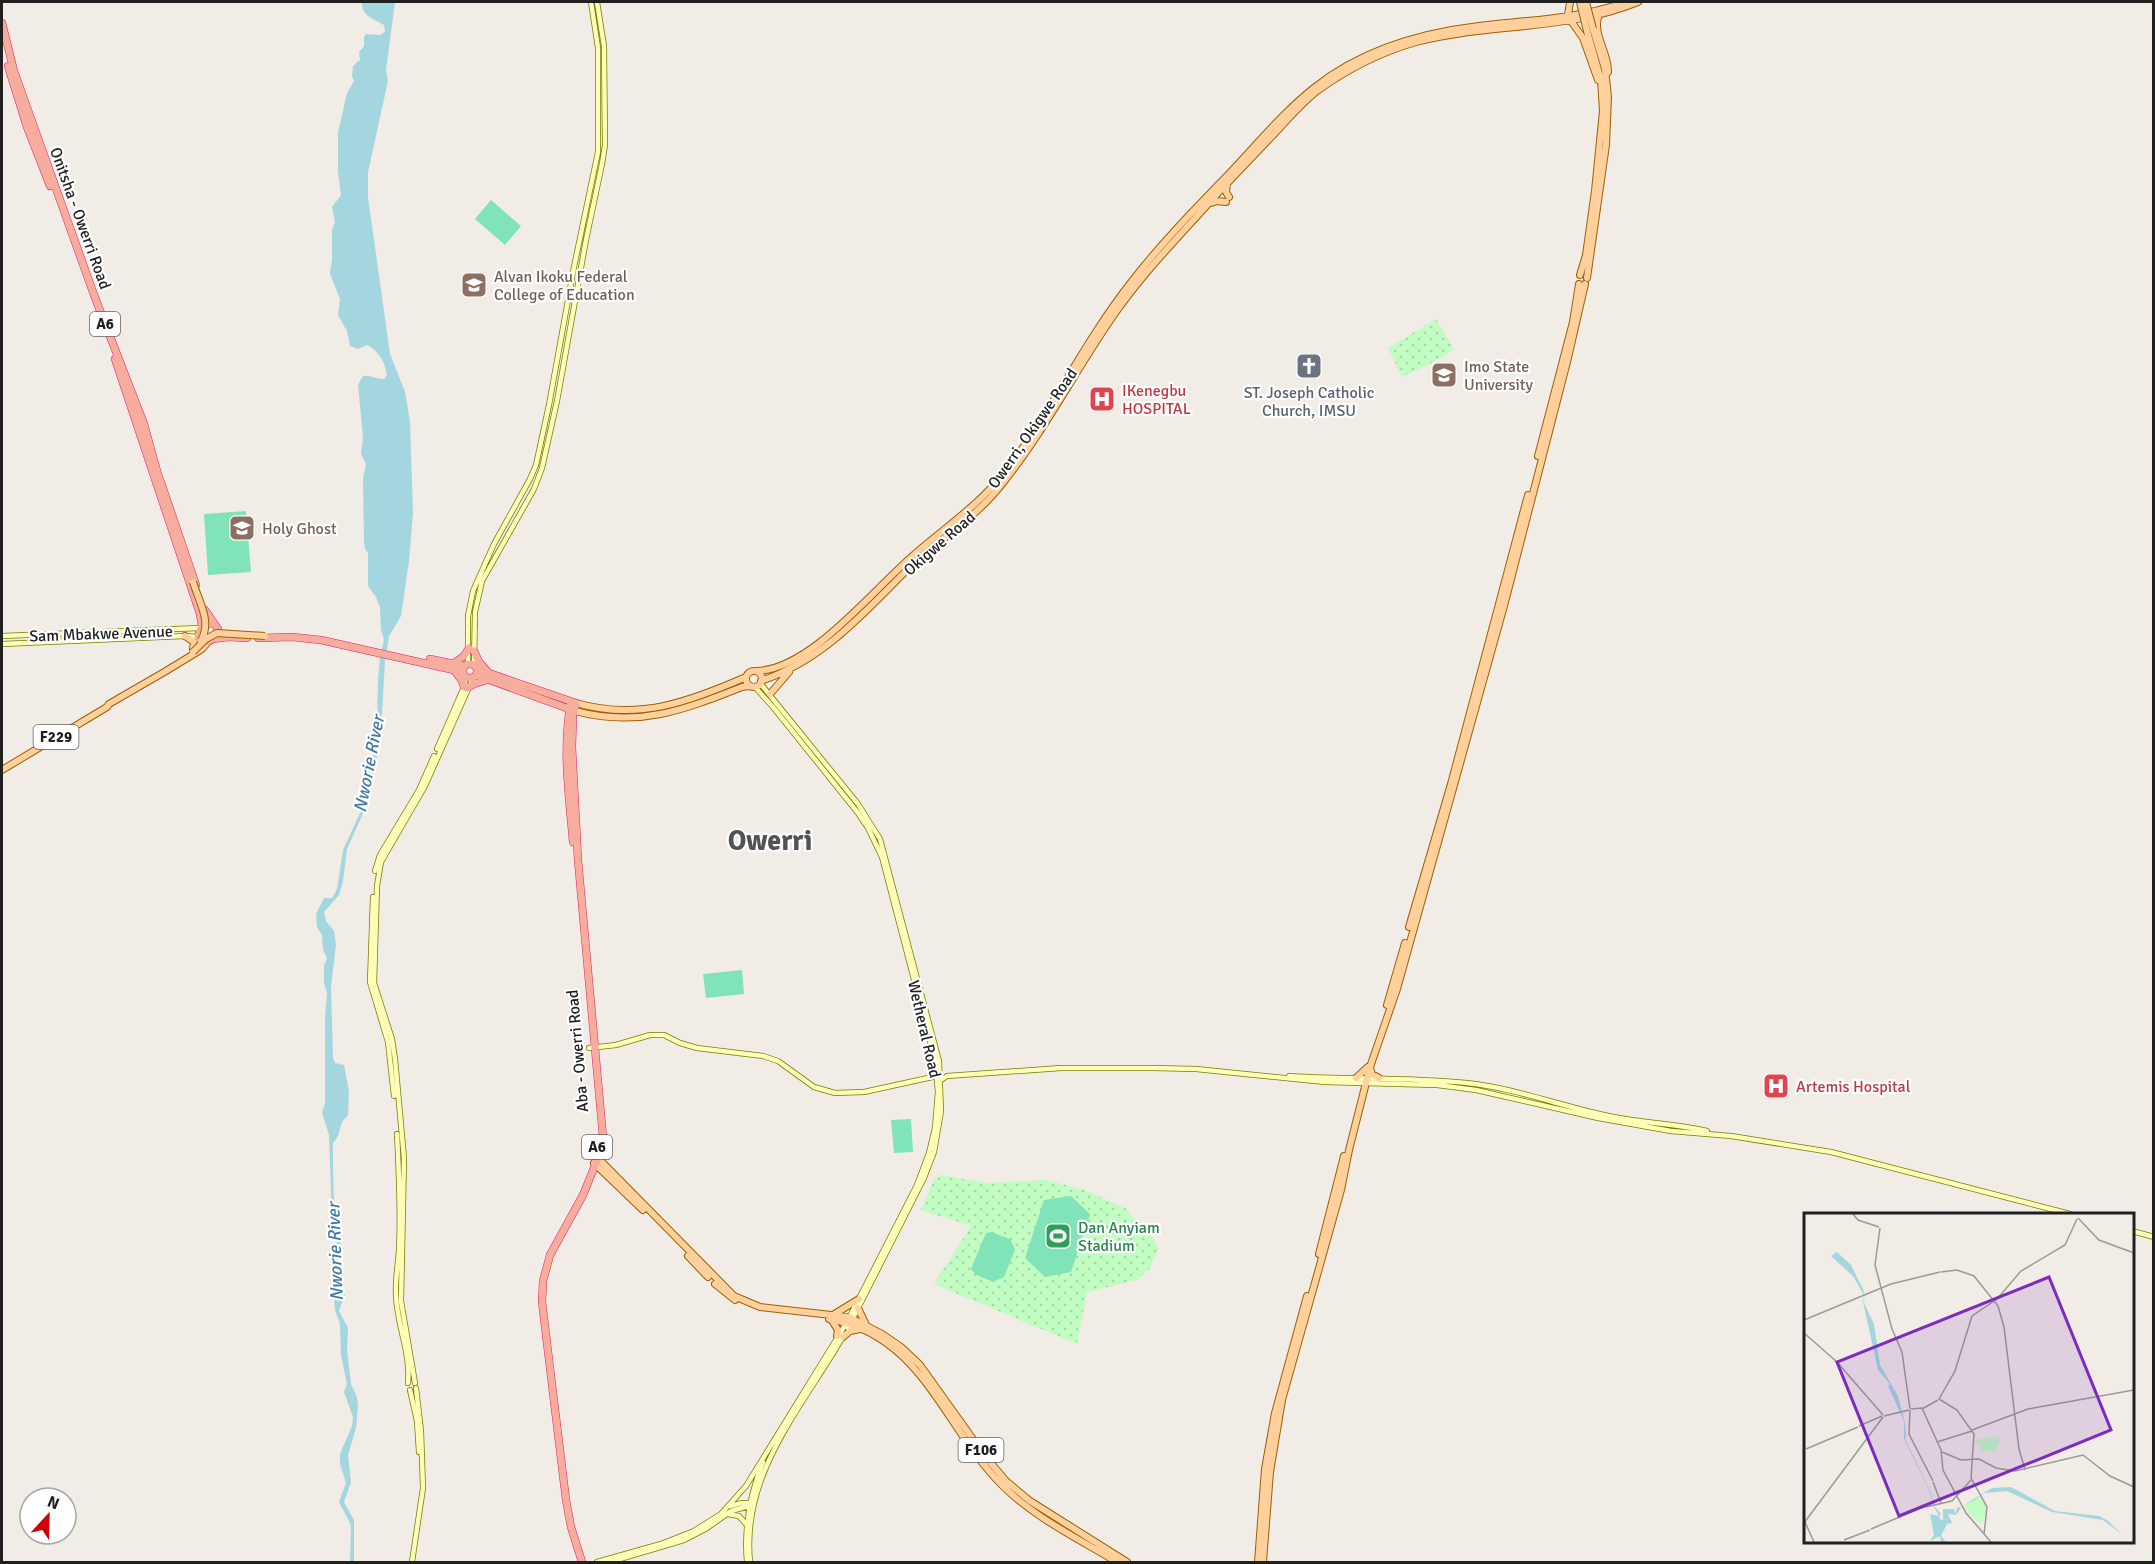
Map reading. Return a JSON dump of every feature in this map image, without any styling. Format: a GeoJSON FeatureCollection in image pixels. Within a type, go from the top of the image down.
{"type":"FeatureCollection","features":[{"type":"Feature","properties":{"kind":"highway","name":"Onitsha - Owerri Road"},"geometry":{"type":"LineString","coordinates":[[2,23],[30,126],[144,424],[157,471],[202,604],[215,625]]}},
{"type":"Feature","properties":{"kind":"highway","name":"Onitsha - Owerri Road"},"geometry":{"type":"LineString","coordinates":[[2,40],[30,126],[116,362],[201,616],[198,628]]}},
{"type":"Feature","properties":{"kind":"highway"},"geometry":{"type":"LineString","coordinates":[[211,640],[215,625]]}},
{"type":"Feature","properties":{"kind":"highway"},"geometry":{"type":"LineString","coordinates":[[373,649],[321,635],[230,632],[215,625],[198,628],[199,638],[211,640],[228,637],[303,637],[400,654],[489,677],[572,710]]}},
{"type":"Feature","properties":{"kind":"highway"},"geometry":{"type":"LineString","coordinates":[[452,666],[471,650],[489,677]]}},
{"type":"Feature","properties":{"kind":"highway"},"geometry":{"type":"LineString","coordinates":[[452,666],[466,687],[489,677]]}},
{"type":"Feature","properties":{"kind":"highway","name":"Aba - Owerri Road"},"geometry":{"type":"LineString","coordinates":[[572,710],[566,759],[599,1115],[598,1138],[596,1160],[550,1248],[542,1272],[539,1292],[541,1332],[561,1488],[569,1534],[579,1561]]}},
{"type":"Feature","properties":{"kind":"highway"},"geometry":{"type":"LineString","coordinates":[[579,1561],[590,1563]]}},
{"type":"Feature","properties":{"kind":"main road"},"geometry":{"type":"LineString","coordinates":[[411,1563],[423,1478],[421,1431],[400,1295],[404,1158],[395,1059],[392,1039],[374,983],[377,886],[381,862],[425,786],[466,687],[470,671],[475,612],[483,582],[534,489],[542,468],[557,401],[599,145],[598,48],[591,2]]}},
{"type":"Feature","properties":{"kind":"main road"},"geometry":{"type":"LineString","coordinates":[[588,214],[605,145],[604,46],[597,2]]}},
{"type":"Feature","properties":{"kind":"main road"},"geometry":{"type":"LineString","coordinates":[[1570,2],[1570,18],[1583,38],[1602,89]]}},
{"type":"Feature","properties":{"kind":"main road"},"geometry":{"type":"LineString","coordinates":[[1580,2],[1607,81]]}},
{"type":"Feature","properties":{"kind":"main road"},"geometry":{"type":"LineString","coordinates":[[1583,280],[1603,111],[1602,89],[1586,2]]}},
{"type":"Feature","properties":{"kind":"main road"},"geometry":{"type":"LineString","coordinates":[[1591,2],[1599,12]]}},
{"type":"Feature","properties":{"kind":"main road"},"geometry":{"type":"LineString","coordinates":[[1610,9],[1626,2]]}},
{"type":"Feature","properties":{"kind":"main road"},"geometry":{"type":"LineString","coordinates":[[1225,181],[1228,199],[1205,203],[1211,185],[1225,181],[1316,92],[1342,75],[1381,56],[1414,43],[1481,29],[1570,18],[1638,2]]}},
{"type":"Feature","properties":{"kind":"main road"},"geometry":{"type":"LineString","coordinates":[[1263,1563],[1270,1472],[1280,1414],[1327,1236],[1363,1079],[1397,989],[1507,587],[1583,280],[1606,145],[1608,66],[1597,24],[1599,12]]}},
{"type":"Feature","properties":{"kind":"main road","name":"Okigwe Road"},"geometry":{"type":"LineString","coordinates":[[572,710],[620,718],[650,717],[682,710],[791,669],[838,638],[965,516],[988,499],[1007,478],[1115,313],[1155,260],[1205,203],[1214,198],[1225,181]]}},
{"type":"Feature","properties":{"kind":"main road"},"geometry":{"type":"LineString","coordinates":[[572,710],[648,710],[683,701],[746,677],[751,671],[768,669],[795,659],[821,642],[914,554],[965,516]]}},
{"type":"Feature","properties":{"kind":"main road"},"geometry":{"type":"LineString","coordinates":[[159,674],[193,650],[202,638],[206,626],[206,617],[187,564],[181,557]]}},
{"type":"Feature","properties":{"kind":"main road","name":"Sam Mbakwe Avenue"},"geometry":{"type":"LineString","coordinates":[[2,636],[198,628]]}},
{"type":"Feature","properties":{"kind":"main road"},"geometry":{"type":"LineString","coordinates":[[176,662],[206,639],[218,633],[265,636],[286,633]]}},
{"type":"Feature","properties":{"kind":"main road"},"geometry":{"type":"LineString","coordinates":[[184,636],[194,642],[193,650]]}},
{"type":"Feature","properties":{"kind":"main road","name":"Sam Mbakwe Avenue"},"geometry":{"type":"LineString","coordinates":[[2,644],[184,636],[199,638]]}},
{"type":"Feature","properties":{"kind":"main road"},"geometry":{"type":"LineString","coordinates":[[193,650],[199,638]]}},
{"type":"Feature","properties":{"kind":"main road"},"geometry":{"type":"LineString","coordinates":[[159,674],[202,649],[211,640]]}},
{"type":"Feature","properties":{"kind":"main road"},"geometry":{"type":"LineString","coordinates":[[770,694],[791,669]]}},
{"type":"Feature","properties":{"kind":"main road"},"geometry":{"type":"LineString","coordinates":[[746,677],[746,681],[756,684],[761,675],[757,671]]}},
{"type":"Feature","properties":{"kind":"main road","name":"F229"},"geometry":{"type":"LineString","coordinates":[[2,768],[159,674]]}},
{"type":"Feature","properties":{"kind":"main road","name":"Wetheral Road"},"geometry":{"type":"LineString","coordinates":[[751,1505],[771,1453],[858,1308],[924,1178],[937,1140],[941,1111],[939,1076],[880,839],[858,804],[770,694],[756,684]]}},
{"type":"Feature","properties":{"kind":"main road","name":"Wetheral Road"},"geometry":{"type":"LineString","coordinates":[[756,684],[858,813],[877,846],[882,857],[939,1076],[938,1108],[933,1141],[927,1160],[850,1320]]}},
{"type":"Feature","properties":{"kind":"main road"},"geometry":{"type":"LineString","coordinates":[[414,1387],[412,1381],[408,1383],[408,1364],[400,1329],[396,1295],[399,1248],[399,1158],[393,1080],[388,1042],[370,982],[374,883],[377,861],[422,784],[466,687]]}},
{"type":"Feature","properties":{"kind":"main road"},"geometry":{"type":"LineString","coordinates":[[592,1048],[616,1045],[650,1035],[664,1035],[697,1048],[763,1056],[778,1061],[814,1087],[835,1093],[864,1092],[939,1076],[1096,1067],[1196,1069],[1314,1081],[1379,1078],[1467,1083],[1507,1089],[1569,1108]]}},
{"type":"Feature","properties":{"kind":"main road"},"geometry":{"type":"LineString","coordinates":[[1369,1067],[1372,1074],[1379,1078]]}},
{"type":"Feature","properties":{"kind":"main road"},"geometry":{"type":"LineString","coordinates":[[1363,1079],[1369,1067]]}},
{"type":"Feature","properties":{"kind":"main road"},"geometry":{"type":"LineString","coordinates":[[1363,1079],[1476,1090],[1671,1128],[1801,1146],[1865,1160],[2063,1213]]}},
{"type":"Feature","properties":{"kind":"main road","name":"F106"},"geometry":{"type":"LineString","coordinates":[[596,1160],[731,1299],[753,1310],[850,1320],[901,1347],[920,1365],[985,1456],[1019,1492],[1128,1563]]}},
{"type":"Feature","properties":{"kind":"main road"},"geometry":{"type":"LineString","coordinates":[[2134,1231],[2154,1237]]}},
{"type":"Feature","properties":{"kind":"main road"},"geometry":{"type":"LineString","coordinates":[[1258,1563],[1265,1469],[1275,1413],[1327,1236]]}},
{"type":"Feature","properties":{"kind":"main road"},"geometry":{"type":"LineString","coordinates":[[858,1308],[865,1327],[849,1331],[840,1337],[832,1317],[859,1299]]}},
{"type":"Feature","properties":{"kind":"main road","name":"F106"},"geometry":{"type":"LineString","coordinates":[[865,1327],[907,1360],[1002,1485],[1025,1505],[1117,1563]]}},
{"type":"Feature","properties":{"kind":"main road","name":"Wetheral Road"},"geometry":{"type":"LineString","coordinates":[[597,1563],[706,1527],[728,1508],[765,1457],[840,1337]]}},
{"type":"Feature","properties":{"kind":"main road"},"geometry":{"type":"LineString","coordinates":[[748,1563],[747,1525],[765,1457]]}},
{"type":"Feature","properties":{"kind":"main road"},"geometry":{"type":"LineString","coordinates":[[748,1563],[751,1505]]}},
{"type":"Feature","properties":{"kind":"main road","name":"Wetheral Road"},"geometry":{"type":"LineString","coordinates":[[728,1508],[751,1505]]}},
{"type":"Feature","properties":{"kind":"main road","name":"Wetheral Road"},"geometry":{"type":"LineString","coordinates":[[610,1563],[672,1544],[731,1511],[751,1505]]}},
{"type":"Feature","properties":{"kind":"main road"},"geometry":{"type":"LineString","coordinates":[[723,1517],[733,1514],[747,1525]]}},
{"type":"Feature","properties":{"kind":"green space"},"geometry":{"type":"Polygon","coordinates":[[[491,200],[521,226],[505,245],[475,219],[491,200]]]}},
{"type":"Feature","properties":{"kind":"green space"},"geometry":{"type":"Polygon","coordinates":[[[1436,319],[1454,349],[1430,364],[1402,377],[1388,348],[1436,319]]]}},
{"type":"Feature","properties":{"kind":"green space"},"geometry":{"type":"Polygon","coordinates":[[[246,511],[251,572],[208,575],[204,514],[246,511]]]}},
{"type":"Feature","properties":{"kind":"green space"},"geometry":{"type":"Polygon","coordinates":[[[742,970],[744,994],[706,998],[703,974],[742,970]]]}},
{"type":"Feature","properties":{"kind":"green space"},"geometry":{"type":"Polygon","coordinates":[[[911,1119],[913,1152],[894,1153],[891,1120],[911,1119]]]}},
{"type":"Feature","properties":{"kind":"green space"},"geometry":{"type":"Polygon","coordinates":[[[941,1175],[987,1183],[1046,1180],[1082,1189],[1129,1210],[1128,1213],[1153,1238],[1158,1250],[1150,1268],[1137,1280],[1087,1292],[1077,1344],[934,1284],[971,1226],[921,1210],[935,1177],[941,1175]]]}},
{"type":"Feature","properties":{"kind":"green space","name":"Dan Anyiam Stadium"},"geometry":{"type":"Polygon","coordinates":[[[1071,1196],[1090,1214],[1071,1272],[1045,1277],[1025,1258],[1044,1200],[1071,1196]]]}},
{"type":"Feature","properties":{"kind":"green space"},"geometry":{"type":"Polygon","coordinates":[[[991,1232],[1010,1239],[1015,1250],[1004,1277],[993,1282],[975,1274],[971,1269],[986,1233],[991,1232]]]}},
{"type":"Feature","properties":{"kind":"water"},"geometry":{"type":"Polygon","coordinates":[[[362,2],[395,2],[386,70],[388,81],[368,172],[368,197],[390,354],[405,392],[410,422],[413,513],[401,616],[389,636],[385,661],[381,731],[375,770],[365,809],[347,849],[339,895],[324,912],[326,921],[334,931],[336,944],[331,987],[333,1057],[335,1063],[344,1065],[349,1091],[348,1115],[342,1122],[338,1136],[333,1143],[333,1163],[336,1217],[341,1234],[339,1264],[345,1294],[339,1311],[348,1328],[347,1350],[351,1384],[358,1406],[356,1428],[348,1455],[351,1482],[344,1502],[354,1520],[354,1562],[350,1562],[351,1525],[339,1502],[346,1483],[340,1464],[340,1454],[352,1426],[353,1417],[344,1392],[347,1384],[341,1355],[340,1324],[335,1310],[334,1297],[334,1265],[337,1244],[332,1219],[329,1135],[322,1113],[325,1103],[327,993],[324,983],[324,965],[327,958],[323,950],[322,935],[317,927],[316,914],[324,898],[332,898],[337,889],[343,850],[361,811],[377,728],[378,680],[384,640],[380,607],[368,586],[368,553],[364,541],[363,479],[366,464],[361,454],[363,438],[358,385],[363,376],[384,379],[387,375],[381,357],[375,350],[367,345],[358,349],[350,346],[347,331],[338,315],[340,299],[330,274],[332,230],[335,222],[332,207],[341,195],[338,171],[338,133],[347,93],[354,81],[353,66],[360,60],[359,52],[364,46],[366,34],[381,35],[385,31],[384,25],[366,14],[362,2]]]}},
{"type":"Feature","properties":{"kind":"place","name":"Alvan Ikoku Federal College of Education"},"geometry":{"type":"Point","coordinates":[474,285]}},
{"type":"Feature","properties":{"kind":"place","name":"ST. Joseph Catholic Church, IMSU"},"geometry":{"type":"Point","coordinates":[1309,366]}},
{"type":"Feature","properties":{"kind":"place","name":"Imo State University"},"geometry":{"type":"Point","coordinates":[1444,375]}},
{"type":"Feature","properties":{"kind":"place","name":"IKenegbu HOSPITAL"},"geometry":{"type":"Point","coordinates":[1102,399]}},
{"type":"Feature","properties":{"kind":"place","name":"Holy Ghost"},"geometry":{"type":"Point","coordinates":[242,528]}},
{"type":"Feature","properties":{"kind":"place","name":"Artemis Hospital"},"geometry":{"type":"Point","coordinates":[1776,1086]}},
{"type":"Feature","properties":{"kind":"place","name":"Dan Anyiam Stadium"},"geometry":{"type":"Point","coordinates":[1058,1236]}},
{"type":"Feature","properties":{"kind":"district","name":"Owerri"},"geometry":{"type":"Point","coordinates":[770,840]}},
{"type":"Feature","properties":{"kind":"water label","name":"Nworie River"},"geometry":{"type":"Point","coordinates":[369,764]}},
{"type":"Feature","properties":{"kind":"water label","name":"Nworie River"},"geometry":{"type":"Point","coordinates":[335,1252]}}]}
